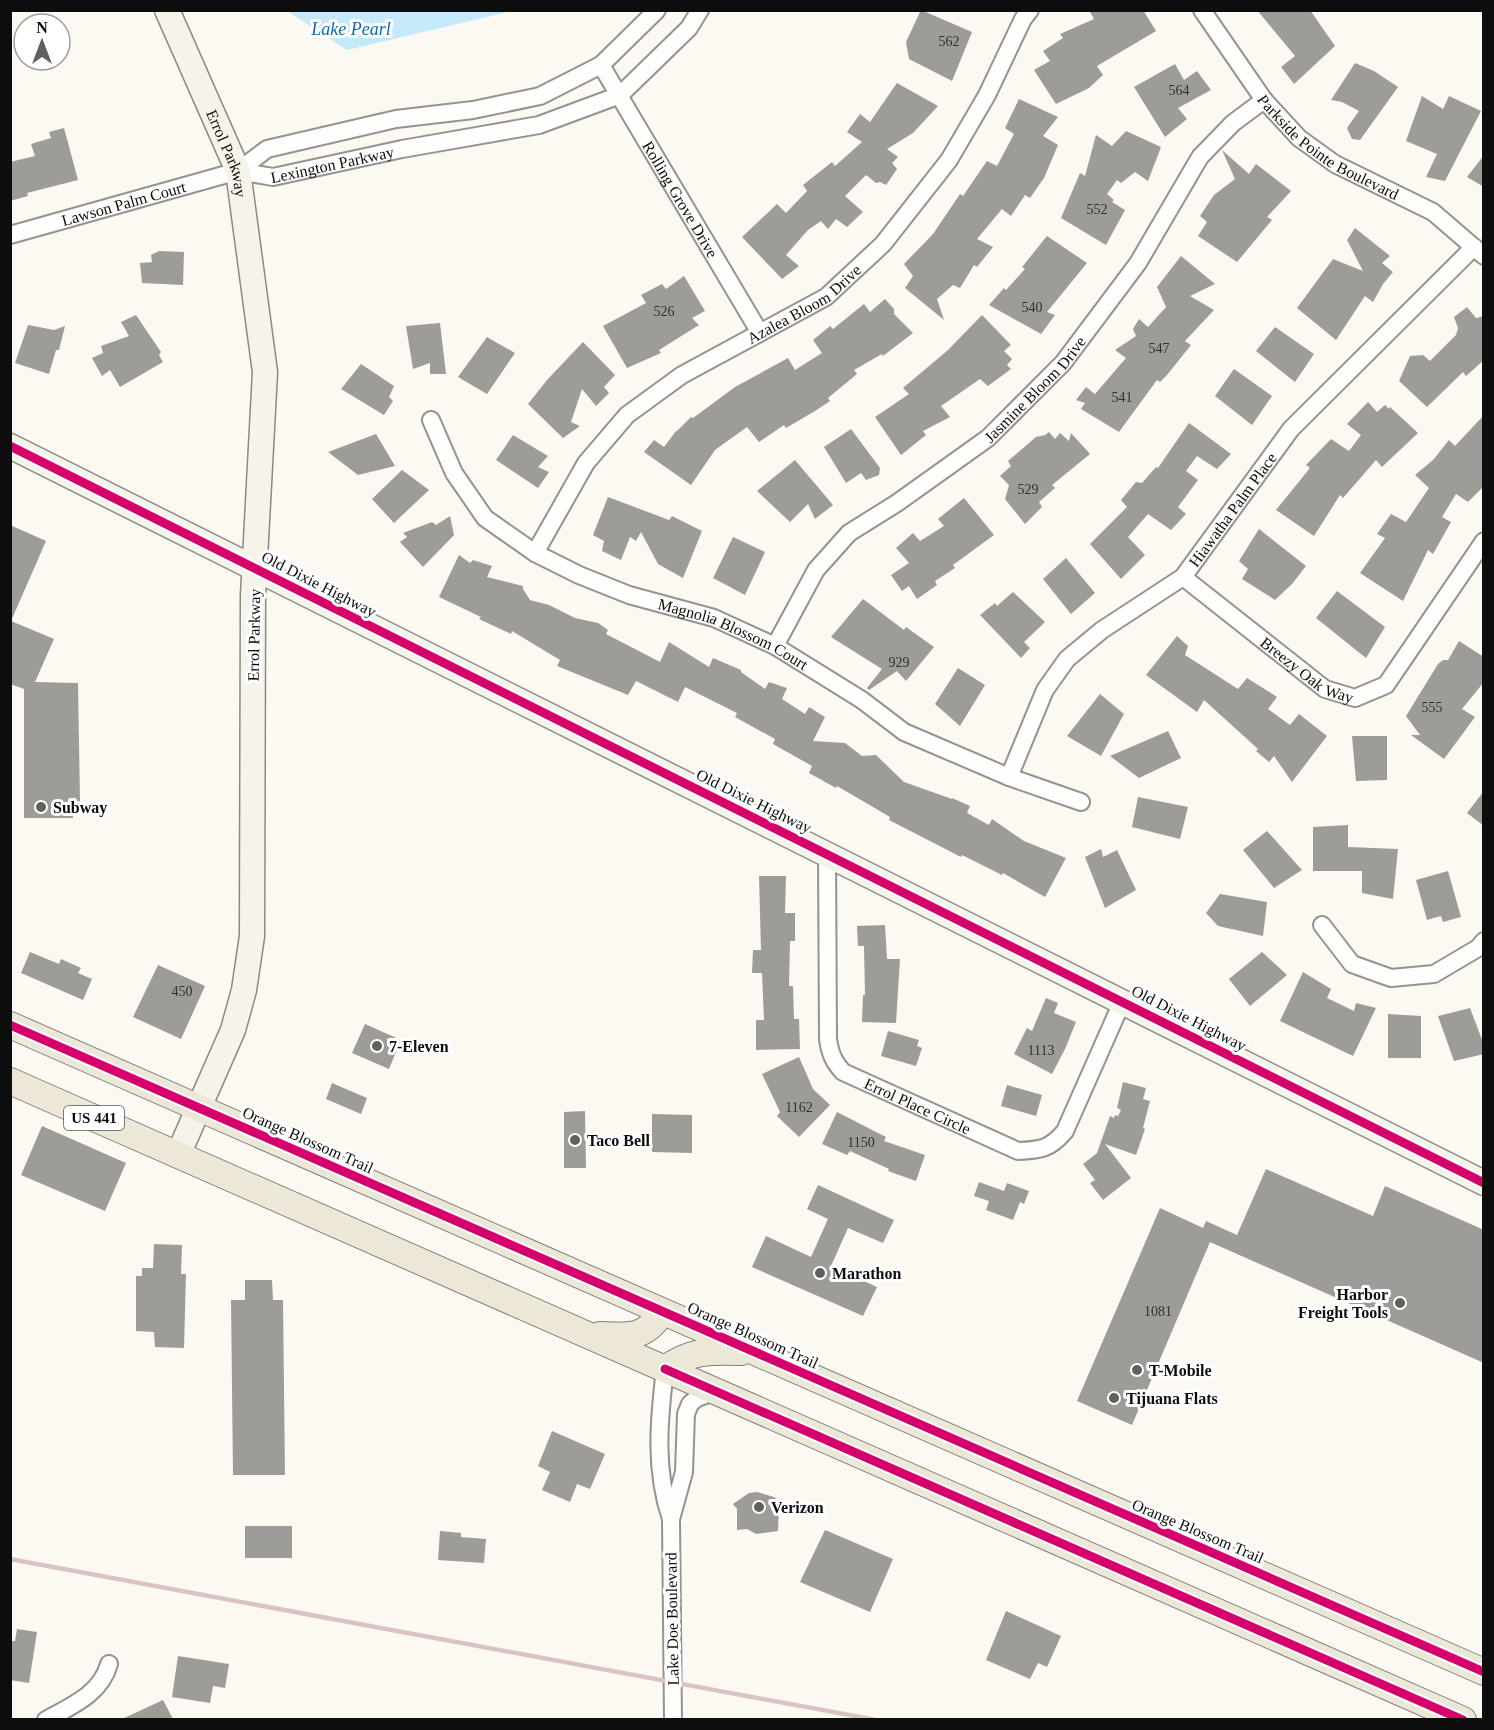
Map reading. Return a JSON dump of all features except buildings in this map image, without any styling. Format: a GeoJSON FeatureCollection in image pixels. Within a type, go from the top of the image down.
{"type":"FeatureCollection","features":[{"type":"Feature","properties":{"kind":"main road","name":"Orange Blossom Trail"},"geometry":{"type":"LineString","coordinates":[[10,1025],[1484,1672]]}},
{"type":"Feature","properties":{"kind":"main road","name":"US 441"},"geometry":{"type":"LineString","coordinates":[[10,1081],[1463,1719]]}},
{"type":"Feature","properties":{"kind":"main road"},"geometry":{"type":"LineString","coordinates":[[588,1335],[629,1336],[643,1332],[654,1325],[662,1312]]}},
{"type":"Feature","properties":{"kind":"main road"},"geometry":{"type":"LineString","coordinates":[[665,1369],[685,1356],[706,1351],[754,1352]]}},
{"type":"Feature","properties":{"kind":"street","name":"Errol Parkway"},"geometry":{"type":"LineString","coordinates":[[167,10],[238,171],[265,372],[255,568],[252,936],[244,990],[233,1030],[178,1155]]}},
{"type":"Feature","properties":{"kind":"street","name":"Lexington Parkway"},"geometry":{"type":"LineString","coordinates":[[238,171],[267,149],[396,119],[473,110],[540,96],[601,64],[657,10]]}},
{"type":"Feature","properties":{"kind":"street","name":"Lexington Parkway"},"geometry":{"type":"LineString","coordinates":[[238,171],[273,177],[402,149],[539,125],[620,95],[689,28],[700,10]]}},
{"type":"Feature","properties":{"kind":"street","name":"Azalea Bloom Drive"},"geometry":{"type":"LineString","coordinates":[[535,553],[586,463],[627,415],[682,375],[826,297],[883,244],[949,160],[987,95],[1023,19],[1030,10]]}},
{"type":"Feature","properties":{"kind":"street","name":"Parkside Pointe Boulevard"},"geometry":{"type":"LineString","coordinates":[[1202,10],[1264,100],[1299,138],[1335,164],[1433,212],[1479,251]]}},
{"type":"Feature","properties":{"kind":"street","name":"Rolling Grove Drive"},"geometry":{"type":"LineString","coordinates":[[601,64],[760,333]]}},
{"type":"Feature","properties":{"kind":"street","name":"Jasmine Bloom Drive"},"geometry":{"type":"LineString","coordinates":[[775,646],[816,570],[849,533],[897,503],[988,438],[1063,363],[1138,263],[1200,157],[1233,123],[1264,100]]}},
{"type":"Feature","properties":{"kind":"street","name":"Lawson Palm Court"},"geometry":{"type":"LineString","coordinates":[[10,235],[238,171]]}},
{"type":"Feature","properties":{"kind":"street","name":"Hiawatha Palm Place"},"geometry":{"type":"LineString","coordinates":[[1009,777],[1045,690],[1067,659],[1102,630],[1183,577],[1291,429],[1479,251]]}},
{"type":"Feature","properties":{"kind":"street","name":"Magnolia Blossom Court"},"geometry":{"type":"LineString","coordinates":[[431,420],[454,473],[485,518],[535,553],[579,575],[629,595],[714,618],[775,646],[862,700],[904,732],[1009,777],[1081,802]]}},
{"type":"Feature","properties":{"kind":"street","name":"Old Dixie Highway"},"geometry":{"type":"LineString","coordinates":[[10,446],[1484,1183]]}},
{"type":"Feature","properties":{"kind":"street","name":"Breezy Oak Way"},"geometry":{"type":"LineString","coordinates":[[1183,577],[1325,689],[1355,698],[1386,685],[1484,541]]}},
{"type":"Feature","properties":{"kind":"street","name":"Errol Place Circle"},"geometry":{"type":"LineString","coordinates":[[827,854],[828,1039],[834,1062],[843,1072],[1018,1151],[1042,1150],[1056,1142],[1065,1131],[1122,1002]]}},
{"type":"Feature","properties":{"kind":"street"},"geometry":{"type":"LineString","coordinates":[[1322,925],[1352,964],[1391,978],[1434,974],[1478,948],[1484,941]]}},
{"type":"Feature","properties":{"kind":"street","name":"Lake Doe Boulevard"},"geometry":{"type":"LineString","coordinates":[[665,1369],[660,1407],[658,1453],[663,1496],[671,1519]]}},
{"type":"Feature","properties":{"kind":"street","name":"Lake Doe Boulevard"},"geometry":{"type":"LineString","coordinates":[[673,1719],[671,1519],[684,1472],[686,1414],[690,1404],[697,1398],[708,1394],[724,1394]]}},
{"type":"Feature","properties":{"kind":"street"},"geometry":{"type":"LineString","coordinates":[[46,1719],[84,1698],[106,1677],[109,1664]]}},
{"type":"Feature","properties":{"kind":"water","name":"Lake Pearl"},"geometry":{"type":"Polygon","coordinates":[[[287,11],[512,11],[347,50],[287,11]]]}},
{"type":"Feature","properties":{"kind":"railway"},"geometry":{"type":"LineString","coordinates":[[10,1559],[876,1720]]}},
{"type":"Feature","properties":{"kind":"cycle path"},"geometry":{"type":"LineString","coordinates":[[10,446],[1484,1183]]}},
{"type":"Feature","properties":{"kind":"cycle path"},"geometry":{"type":"LineString","coordinates":[[10,1025],[1484,1672]]}},
{"type":"Feature","properties":{"kind":"cycle path"},"geometry":{"type":"LineString","coordinates":[[665,1369],[1463,1720]]}},
{"type":"Feature","properties":{"kind":"place","name":"Subway"},"geometry":{"type":"Point","coordinates":[41,807]}},
{"type":"Feature","properties":{"kind":"place","name":"7-Eleven"},"geometry":{"type":"Point","coordinates":[377,1046]}},
{"type":"Feature","properties":{"kind":"place","name":"Taco Bell"},"geometry":{"type":"Point","coordinates":[575,1140]}},
{"type":"Feature","properties":{"kind":"place","name":"Marathon"},"geometry":{"type":"Point","coordinates":[820,1273]}},
{"type":"Feature","properties":{"kind":"place","name":"Harbor Freight Tools"},"geometry":{"type":"Point","coordinates":[1400,1303]}},
{"type":"Feature","properties":{"kind":"place","name":"T-Mobile"},"geometry":{"type":"Point","coordinates":[1137,1370]}},
{"type":"Feature","properties":{"kind":"place","name":"Tijuana Flats"},"geometry":{"type":"Point","coordinates":[1114,1398]}},
{"type":"Feature","properties":{"kind":"place","name":"Verizon"},"geometry":{"type":"Point","coordinates":[759,1507]}}]}
